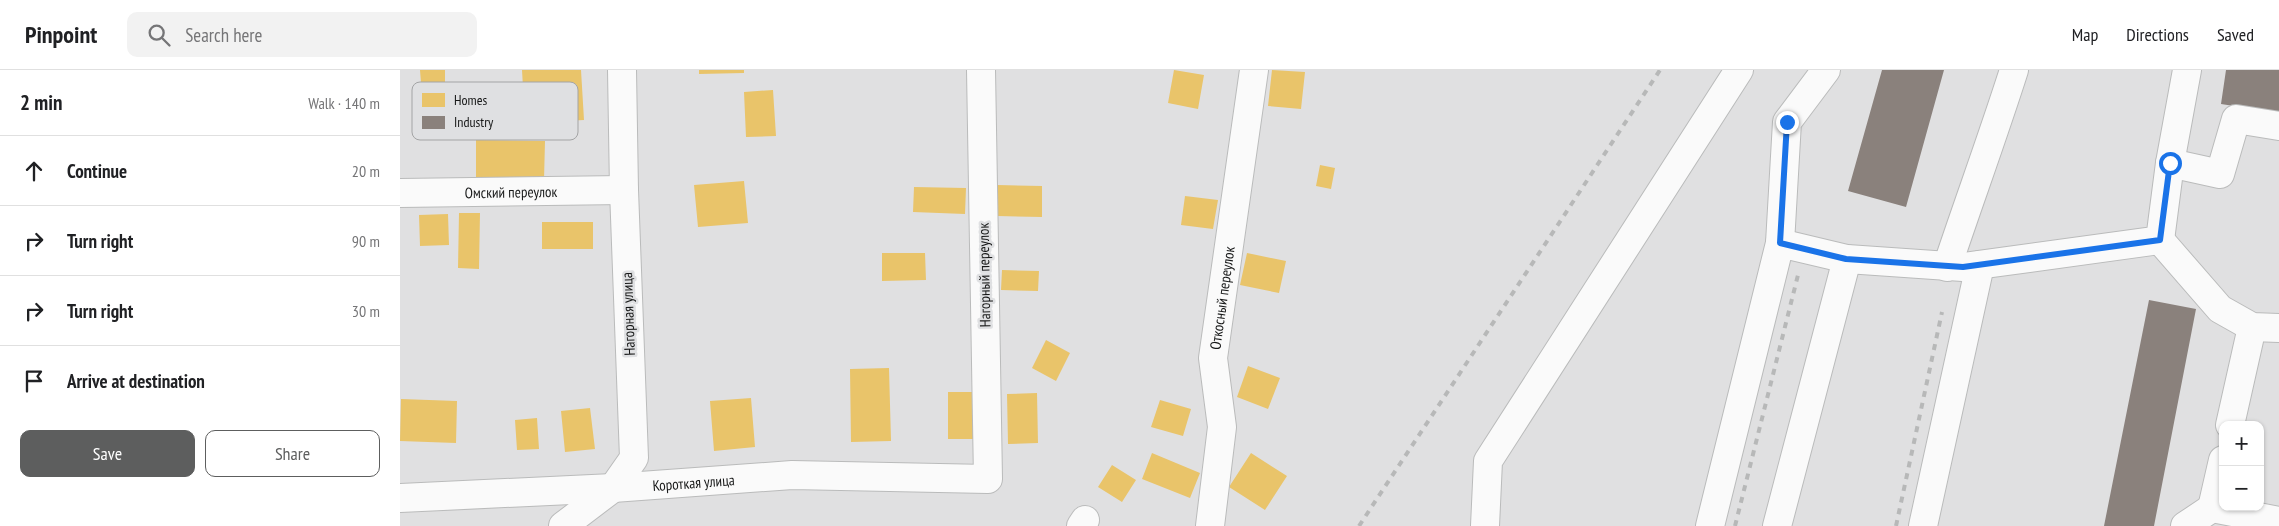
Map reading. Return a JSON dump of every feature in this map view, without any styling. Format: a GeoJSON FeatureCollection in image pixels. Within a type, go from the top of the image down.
{"type":"FeatureCollection","features":[{"type":"Feature","properties":{"kind":"street","name":"Нагорная улица"},"geometry":{"type":"LineString","coordinates":[[563,526],[613,488],[634,458],[624,190],[622,70]]}},
{"type":"Feature","properties":{"kind":"street","name":"Нагорный переулок"},"geometry":{"type":"LineString","coordinates":[[980,70],[988,480]]}},
{"type":"Feature","properties":{"kind":"street","name":"Откосный переулок"},"geometry":{"type":"LineString","coordinates":[[1210,526],[1222,428],[1213,358],[1254,70]]}},
{"type":"Feature","properties":{"kind":"street"},"geometry":{"type":"LineString","coordinates":[[1485,526],[1488,461],[1739,70]]}},
{"type":"Feature","properties":{"kind":"street"},"geometry":{"type":"LineString","coordinates":[[1710,526],[1780,243],[1787,122],[1826,70]]}},
{"type":"Feature","properties":{"kind":"street"},"geometry":{"type":"LineString","coordinates":[[1947,266],[1990,146],[2014,70]]}},
{"type":"Feature","properties":{"kind":"street"},"geometry":{"type":"LineString","coordinates":[[2187,70],[2170,163],[2160,240],[2220,310],[2252,326],[2279,328]]}},
{"type":"Feature","properties":{"kind":"street"},"geometry":{"type":"LineString","coordinates":[[2170,163],[2220,174],[2236,119],[2279,126]]}},
{"type":"Feature","properties":{"kind":"street","name":"Омский переулок"},"geometry":{"type":"LineString","coordinates":[[400,193],[624,190]]}},
{"type":"Feature","properties":{"kind":"street"},"geometry":{"type":"LineString","coordinates":[[1780,243],[1846,259],[1947,266],[1980,265],[2160,240]]}},
{"type":"Feature","properties":{"kind":"street"},"geometry":{"type":"LineString","coordinates":[[1777,526],[1846,259]]}},
{"type":"Feature","properties":{"kind":"street"},"geometry":{"type":"LineString","coordinates":[[1922,526],[1980,265]]}},
{"type":"Feature","properties":{"kind":"street"},"geometry":{"type":"LineString","coordinates":[[2231,421],[2252,326]]}},
{"type":"Feature","properties":{"kind":"street"},"geometry":{"type":"LineString","coordinates":[[2185,526],[2212,508],[2222,466]]}},
{"type":"Feature","properties":{"kind":"street","name":"Короткая улица"},"geometry":{"type":"LineString","coordinates":[[400,498],[613,488],[792,475],[988,480]]}},
{"type":"Feature","properties":{"kind":"street"},"geometry":{"type":"LineString","coordinates":[[2212,508],[2272,522]]}},
{"type":"Feature","properties":{"kind":"building: Homes"},"geometry":{"type":"Polygon","coordinates":[[[420,70],[445,70],[445,82],[421,82],[420,70]]]}},
{"type":"Feature","properties":{"kind":"building: Homes"},"geometry":{"type":"Polygon","coordinates":[[[522,70],[581,70],[584,120],[578,120],[578,82],[523,82],[522,70]]]}},
{"type":"Feature","properties":{"kind":"building: Homes"},"geometry":{"type":"Polygon","coordinates":[[[699,70],[744,70],[744,73],[699,74],[699,70]]]}},
{"type":"Feature","properties":{"kind":"building: Homes"},"geometry":{"type":"Polygon","coordinates":[[[1174,70],[1204,75],[1198,109],[1168,103],[1174,70]]]}},
{"type":"Feature","properties":{"kind":"building: Homes"},"geometry":{"type":"Polygon","coordinates":[[[1272,70],[1305,72],[1301,109],[1268,106],[1272,70]]]}},
{"type":"Feature","properties":{"kind":"building: Homes"},"geometry":{"type":"Polygon","coordinates":[[[773,90],[776,136],[746,137],[744,92],[773,90]]]}},
{"type":"Feature","properties":{"kind":"building: Homes"},"geometry":{"type":"Polygon","coordinates":[[[476,140],[545,141],[544,180],[476,179],[476,140]]]}},
{"type":"Feature","properties":{"kind":"building: Homes"},"geometry":{"type":"Polygon","coordinates":[[[1320,165],[1335,168],[1331,189],[1316,186],[1320,165]]]}},
{"type":"Feature","properties":{"kind":"building: Homes"},"geometry":{"type":"Polygon","coordinates":[[[744,181],[748,223],[698,227],[694,185],[744,181]]]}},
{"type":"Feature","properties":{"kind":"building: Homes"},"geometry":{"type":"Polygon","coordinates":[[[997,185],[1042,186],[1042,217],[997,216],[997,185]]]}},
{"type":"Feature","properties":{"kind":"building: Homes"},"geometry":{"type":"Polygon","coordinates":[[[914,187],[966,188],[965,214],[913,212],[914,187]]]}},
{"type":"Feature","properties":{"kind":"building: Homes"},"geometry":{"type":"Polygon","coordinates":[[[1185,196],[1218,200],[1213,229],[1181,225],[1185,196]]]}},
{"type":"Feature","properties":{"kind":"building: Homes"},"geometry":{"type":"Polygon","coordinates":[[[459,213],[480,213],[479,269],[458,268],[459,213]]]}},
{"type":"Feature","properties":{"kind":"building: Homes"},"geometry":{"type":"Polygon","coordinates":[[[448,214],[449,245],[420,246],[419,215],[448,214]]]}},
{"type":"Feature","properties":{"kind":"building: Homes"},"geometry":{"type":"Polygon","coordinates":[[[542,222],[593,222],[593,249],[542,249],[542,222]]]}},
{"type":"Feature","properties":{"kind":"building: Homes"},"geometry":{"type":"Polygon","coordinates":[[[882,253],[925,253],[926,280],[882,281],[882,253]]]}},
{"type":"Feature","properties":{"kind":"building: Homes"},"geometry":{"type":"Polygon","coordinates":[[[1247,253],[1286,261],[1279,293],[1240,285],[1247,253]]]}},
{"type":"Feature","properties":{"kind":"building: Homes"},"geometry":{"type":"Polygon","coordinates":[[[1002,270],[1039,271],[1038,291],[1001,290],[1002,270]]]}},
{"type":"Feature","properties":{"kind":"building: Homes"},"geometry":{"type":"Polygon","coordinates":[[[1046,340],[1070,353],[1056,381],[1032,368],[1046,340]]]}},
{"type":"Feature","properties":{"kind":"building: Homes"},"geometry":{"type":"Polygon","coordinates":[[[1248,366],[1280,378],[1268,409],[1237,397],[1248,366]]]}},
{"type":"Feature","properties":{"kind":"building: Homes"},"geometry":{"type":"Polygon","coordinates":[[[889,368],[891,441],[851,442],[850,369],[889,368]]]}},
{"type":"Feature","properties":{"kind":"building: Homes"},"geometry":{"type":"Polygon","coordinates":[[[948,392],[974,392],[974,439],[948,439],[948,392]]]}},
{"type":"Feature","properties":{"kind":"building: Homes"},"geometry":{"type":"Polygon","coordinates":[[[1037,393],[1038,443],[1008,444],[1007,394],[1037,393]]]}},
{"type":"Feature","properties":{"kind":"building: Homes"},"geometry":{"type":"Polygon","coordinates":[[[751,398],[755,447],[714,451],[710,401],[751,398]]]}},
{"type":"Feature","properties":{"kind":"building: Homes"},"geometry":{"type":"Polygon","coordinates":[[[401,399],[457,401],[456,443],[400,441],[401,399]]]}},
{"type":"Feature","properties":{"kind":"building: Homes"},"geometry":{"type":"Polygon","coordinates":[[[1160,400],[1191,409],[1183,436],[1151,427],[1160,400]]]}},
{"type":"Feature","properties":{"kind":"building: Homes"},"geometry":{"type":"Polygon","coordinates":[[[590,408],[595,449],[565,452],[561,411],[590,408]]]}},
{"type":"Feature","properties":{"kind":"building: Homes"},"geometry":{"type":"Polygon","coordinates":[[[537,418],[539,449],[517,450],[515,420],[537,418]]]}},
{"type":"Feature","properties":{"kind":"building: Homes"},"geometry":{"type":"Polygon","coordinates":[[[1152,453],[1200,473],[1190,498],[1142,479],[1152,453]]]}},
{"type":"Feature","properties":{"kind":"building: Homes"},"geometry":{"type":"Polygon","coordinates":[[[1251,453],[1287,476],[1265,510],[1229,487],[1251,453]]]}},
{"type":"Feature","properties":{"kind":"building: Homes"},"geometry":{"type":"Polygon","coordinates":[[[1112,465],[1136,480],[1122,502],[1098,487],[1112,465]]]}},
{"type":"Feature","properties":{"kind":"building: Industry"},"geometry":{"type":"Polygon","coordinates":[[[1882,70],[1944,70],[1906,207],[1848,191],[1882,70]]]}},
{"type":"Feature","properties":{"kind":"building: Industry"},"geometry":{"type":"Polygon","coordinates":[[[2226,70],[2279,70],[2279,113],[2221,104],[2226,70]]]}},
{"type":"Feature","properties":{"kind":"building: Industry"},"geometry":{"type":"Polygon","coordinates":[[[2149,300],[2196,309],[2154,526],[2104,526],[2149,300]]]}},
{"type":"Feature","properties":{"kind":"railway"},"geometry":{"type":"LineString","coordinates":[[1359,526],[1660,70]]}},
{"type":"Feature","properties":{"kind":"railway"},"geometry":{"type":"LineString","coordinates":[[1735,526],[1799,271]]}},
{"type":"Feature","properties":{"kind":"railway"},"geometry":{"type":"LineString","coordinates":[[1896,526],[1942,312]]}},
{"type":"Feature","properties":{"kind":"route"},"geometry":{"type":"LineString","coordinates":[[1787,122],[1780,243],[1846,259],[1963,267],[2160,240],[2170,163]]}}]}
